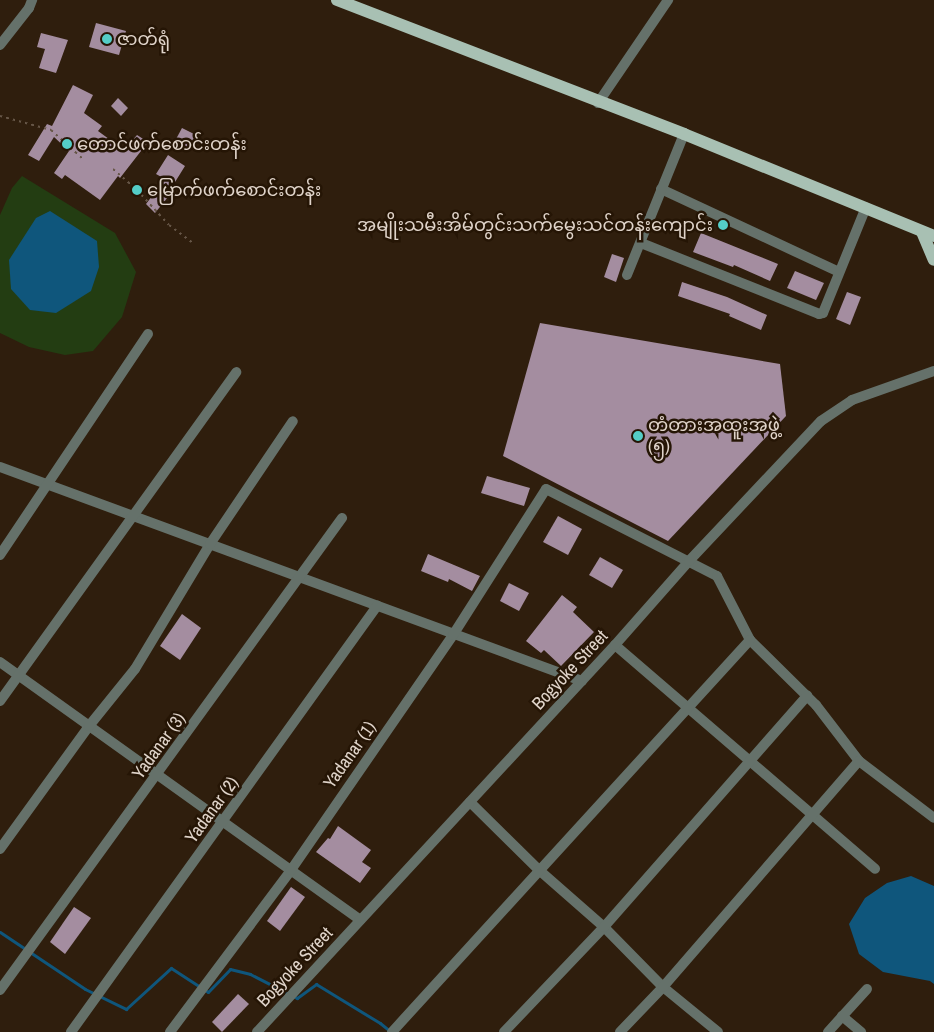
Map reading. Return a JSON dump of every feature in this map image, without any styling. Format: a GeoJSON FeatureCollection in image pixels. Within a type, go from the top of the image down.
{"type":"FeatureCollection","features":[{"type":"Feature","properties":{"kind":"main road"},"geometry":{"type":"LineString","coordinates":[[337,0],[598,103],[684,134],[928,234],[934,260]]}},
{"type":"Feature","properties":{"kind":"street"},"geometry":{"type":"LineString","coordinates":[[0,45],[29,8],[32,0]]}},
{"type":"Feature","properties":{"kind":"street"},"geometry":{"type":"LineString","coordinates":[[598,103],[668,0]]}},
{"type":"Feature","properties":{"kind":"street"},"geometry":{"type":"LineString","coordinates":[[627,275],[684,134]]}},
{"type":"Feature","properties":{"kind":"street"},"geometry":{"type":"LineString","coordinates":[[661,189],[839,272]]}},
{"type":"Feature","properties":{"kind":"street"},"geometry":{"type":"LineString","coordinates":[[641,243],[823,314],[866,208]]}},
{"type":"Feature","properties":{"kind":"street"},"geometry":{"type":"LineString","coordinates":[[0,555],[148,334]]}},
{"type":"Feature","properties":{"kind":"street","name":"Bogyoke Street"},"geometry":{"type":"LineString","coordinates":[[257,1032],[582,681],[689,561],[821,421],[852,400],[934,371]]}},
{"type":"Feature","properties":{"kind":"street"},"geometry":{"type":"LineString","coordinates":[[0,701],[236,372]]}},
{"type":"Feature","properties":{"kind":"street"},"geometry":{"type":"LineString","coordinates":[[0,849],[89,726],[135,669],[210,544],[293,421]]}},
{"type":"Feature","properties":{"kind":"street"},"geometry":{"type":"LineString","coordinates":[[0,467],[582,681]]}},
{"type":"Feature","properties":{"kind":"street","name":"Yadanar (1)"},"geometry":{"type":"LineString","coordinates":[[170,1032],[290,870],[453,634],[546,488],[689,561]]}},
{"type":"Feature","properties":{"kind":"street","name":"Yadanar (3)"},"geometry":{"type":"LineString","coordinates":[[0,990],[158,775],[342,518]]}},
{"type":"Feature","properties":{"kind":"street"},"geometry":{"type":"LineString","coordinates":[[689,561],[716,576],[750,640],[808,696],[859,761],[934,818]]}},
{"type":"Feature","properties":{"kind":"street","name":"Yadanar (2)"},"geometry":{"type":"LineString","coordinates":[[72,1032],[377,606]]}},
{"type":"Feature","properties":{"kind":"street"},"geometry":{"type":"LineString","coordinates":[[394,1030],[750,640]]}},
{"type":"Feature","properties":{"kind":"street"},"geometry":{"type":"LineString","coordinates":[[615,645],[875,869]]}},
{"type":"Feature","properties":{"kind":"street"},"geometry":{"type":"LineString","coordinates":[[0,662],[360,920]]}},
{"type":"Feature","properties":{"kind":"street"},"geometry":{"type":"LineString","coordinates":[[504,1032],[604,926],[808,696]]}},
{"type":"Feature","properties":{"kind":"street"},"geometry":{"type":"LineString","coordinates":[[620,1032],[663,987],[859,761]]}},
{"type":"Feature","properties":{"kind":"street"},"geometry":{"type":"LineString","coordinates":[[470,802],[539,870],[604,926],[663,987],[718,1032]]}},
{"type":"Feature","properties":{"kind":"street"},"geometry":{"type":"LineString","coordinates":[[828,1032],[867,989]]}},
{"type":"Feature","properties":{"kind":"street"},"geometry":{"type":"LineString","coordinates":[[842,1016],[861,1032]]}},
{"type":"Feature","properties":{"kind":"path"},"geometry":{"type":"LineString","coordinates":[[0,116],[51,130],[82,158]]}},
{"type":"Feature","properties":{"kind":"path"},"geometry":{"type":"LineString","coordinates":[[113,169],[137,190],[169,225],[194,244]]}},
{"type":"Feature","properties":{"kind":"green space"},"geometry":{"type":"Polygon","coordinates":[[[22,176],[115,233],[136,272],[122,317],[93,351],[65,355],[29,347],[0,333],[0,215],[12,188],[22,176]]]}},
{"type":"Feature","properties":{"kind":"water"},"geometry":{"type":"Polygon","coordinates":[[[50,211],[97,241],[99,267],[91,291],[56,313],[30,310],[11,289],[9,260],[36,218],[50,211]]]}},
{"type":"Feature","properties":{"kind":"water"},"geometry":{"type":"Polygon","coordinates":[[[911,876],[934,886],[934,984],[930,981],[883,972],[859,954],[849,924],[865,898],[887,883],[911,876]]]}},
{"type":"Feature","properties":{"kind":"building","name":"ဇာတ်ရုံ"},"geometry":{"type":"Polygon","coordinates":[[[96,23],[126,31],[119,55],[89,47],[96,23]]]}},
{"type":"Feature","properties":{"kind":"building"},"geometry":{"type":"Polygon","coordinates":[[[41,33],[68,40],[56,73],[39,68],[45,49],[37,47],[41,33]]]}},
{"type":"Feature","properties":{"kind":"building"},"geometry":{"type":"Polygon","coordinates":[[[73,85],[93,95],[84,113],[102,126],[98,131],[124,150],[137,135],[148,142],[100,200],[65,175],[62,179],[54,173],[69,151],[54,137],[39,161],[28,155],[47,124],[52,126],[73,85]]]}},
{"type":"Feature","properties":{"kind":"building"},"geometry":{"type":"Polygon","coordinates":[[[118,98],[128,108],[121,116],[111,106],[118,98]]]}},
{"type":"Feature","properties":{"kind":"building"},"geometry":{"type":"Polygon","coordinates":[[[182,128],[196,135],[189,148],[175,141],[182,128]]]}},
{"type":"Feature","properties":{"kind":"building"},"geometry":{"type":"Polygon","coordinates":[[[168,155],[185,166],[167,195],[168,197],[155,213],[146,204],[165,179],[156,174],[168,155]]]}},
{"type":"Feature","properties":{"kind":"building"},"geometry":{"type":"Polygon","coordinates":[[[701,233],[778,264],[770,281],[734,265],[733,267],[693,252],[701,233]]]}},
{"type":"Feature","properties":{"kind":"building"},"geometry":{"type":"Polygon","coordinates":[[[612,254],[624,258],[616,282],[604,277],[612,254]]]}},
{"type":"Feature","properties":{"kind":"building"},"geometry":{"type":"Polygon","coordinates":[[[795,271],[824,283],[816,300],[787,288],[795,271]]]}},
{"type":"Feature","properties":{"kind":"building"},"geometry":{"type":"Polygon","coordinates":[[[682,282],[727,297],[767,315],[761,330],[729,316],[730,314],[678,296],[682,282]]]}},
{"type":"Feature","properties":{"kind":"building"},"geometry":{"type":"Polygon","coordinates":[[[847,292],[861,297],[850,325],[836,319],[847,292]]]}},
{"type":"Feature","properties":{"kind":"building","name":"တံတားအထူးအဖွဲ့ (၅)"},"geometry":{"type":"Polygon","coordinates":[[[540,323],[780,364],[786,416],[668,541],[503,456],[540,323]]]}},
{"type":"Feature","properties":{"kind":"building"},"geometry":{"type":"Polygon","coordinates":[[[487,476],[530,488],[524,506],[481,493],[487,476]]]}},
{"type":"Feature","properties":{"kind":"building"},"geometry":{"type":"Polygon","coordinates":[[[558,516],[582,529],[568,555],[543,542],[558,516]]]}},
{"type":"Feature","properties":{"kind":"building"},"geometry":{"type":"Polygon","coordinates":[[[428,554],[480,576],[472,591],[449,579],[448,582],[421,571],[428,554]]]}},
{"type":"Feature","properties":{"kind":"building"},"geometry":{"type":"Polygon","coordinates":[[[600,557],[623,570],[612,588],[589,575],[600,557]]]}},
{"type":"Feature","properties":{"kind":"building"},"geometry":{"type":"Polygon","coordinates":[[[509,583],[529,593],[519,611],[500,601],[509,583]]]}},
{"type":"Feature","properties":{"kind":"building"},"geometry":{"type":"Polygon","coordinates":[[[562,595],[577,607],[573,612],[594,632],[561,666],[544,650],[541,653],[526,641],[562,595]]]}},
{"type":"Feature","properties":{"kind":"building"},"geometry":{"type":"Polygon","coordinates":[[[182,614],[201,628],[180,660],[160,646],[182,614]]]}},
{"type":"Feature","properties":{"kind":"building"},"geometry":{"type":"Polygon","coordinates":[[[338,826],[371,850],[362,862],[371,868],[360,883],[316,852],[328,838],[330,839],[338,826]]]}},
{"type":"Feature","properties":{"kind":"building"},"geometry":{"type":"Polygon","coordinates":[[[291,887],[305,897],[280,931],[267,921],[291,887]]]}},
{"type":"Feature","properties":{"kind":"building"},"geometry":{"type":"Polygon","coordinates":[[[74,907],[91,918],[65,954],[50,942],[74,907]]]}},
{"type":"Feature","properties":{"kind":"building"},"geometry":{"type":"Polygon","coordinates":[[[238,994],[249,1004],[222,1032],[212,1022],[238,994]]]}},
{"type":"Feature","properties":{"kind":"waterway"},"geometry":{"type":"LineString","coordinates":[[0,932],[85,989],[126,1009],[171,968],[208,992],[230,969],[250,974],[297,998],[316,984],[380,1023],[391,1032]]}},
{"type":"Feature","properties":{"kind":"place","name":"ဇာတ်ရုံ"},"geometry":{"type":"Point","coordinates":[107,39]}},
{"type":"Feature","properties":{"kind":"place","name":"တောင်ဖက်စောင်းတန်း"},"geometry":{"type":"Point","coordinates":[67,144]}},
{"type":"Feature","properties":{"kind":"place","name":"မြောက်ဖက်စောင်းတန်း"},"geometry":{"type":"Point","coordinates":[137,190]}},
{"type":"Feature","properties":{"kind":"place","name":"အမျိုးသမီးအိမ်တွင်းသက်မွေးသင်တန်းကျောင်း"},"geometry":{"type":"Point","coordinates":[723,225]}},
{"type":"Feature","properties":{"kind":"place","name":"တံတားအထူးအဖွဲ့ (၅)"},"geometry":{"type":"Point","coordinates":[638,436]}}]}
